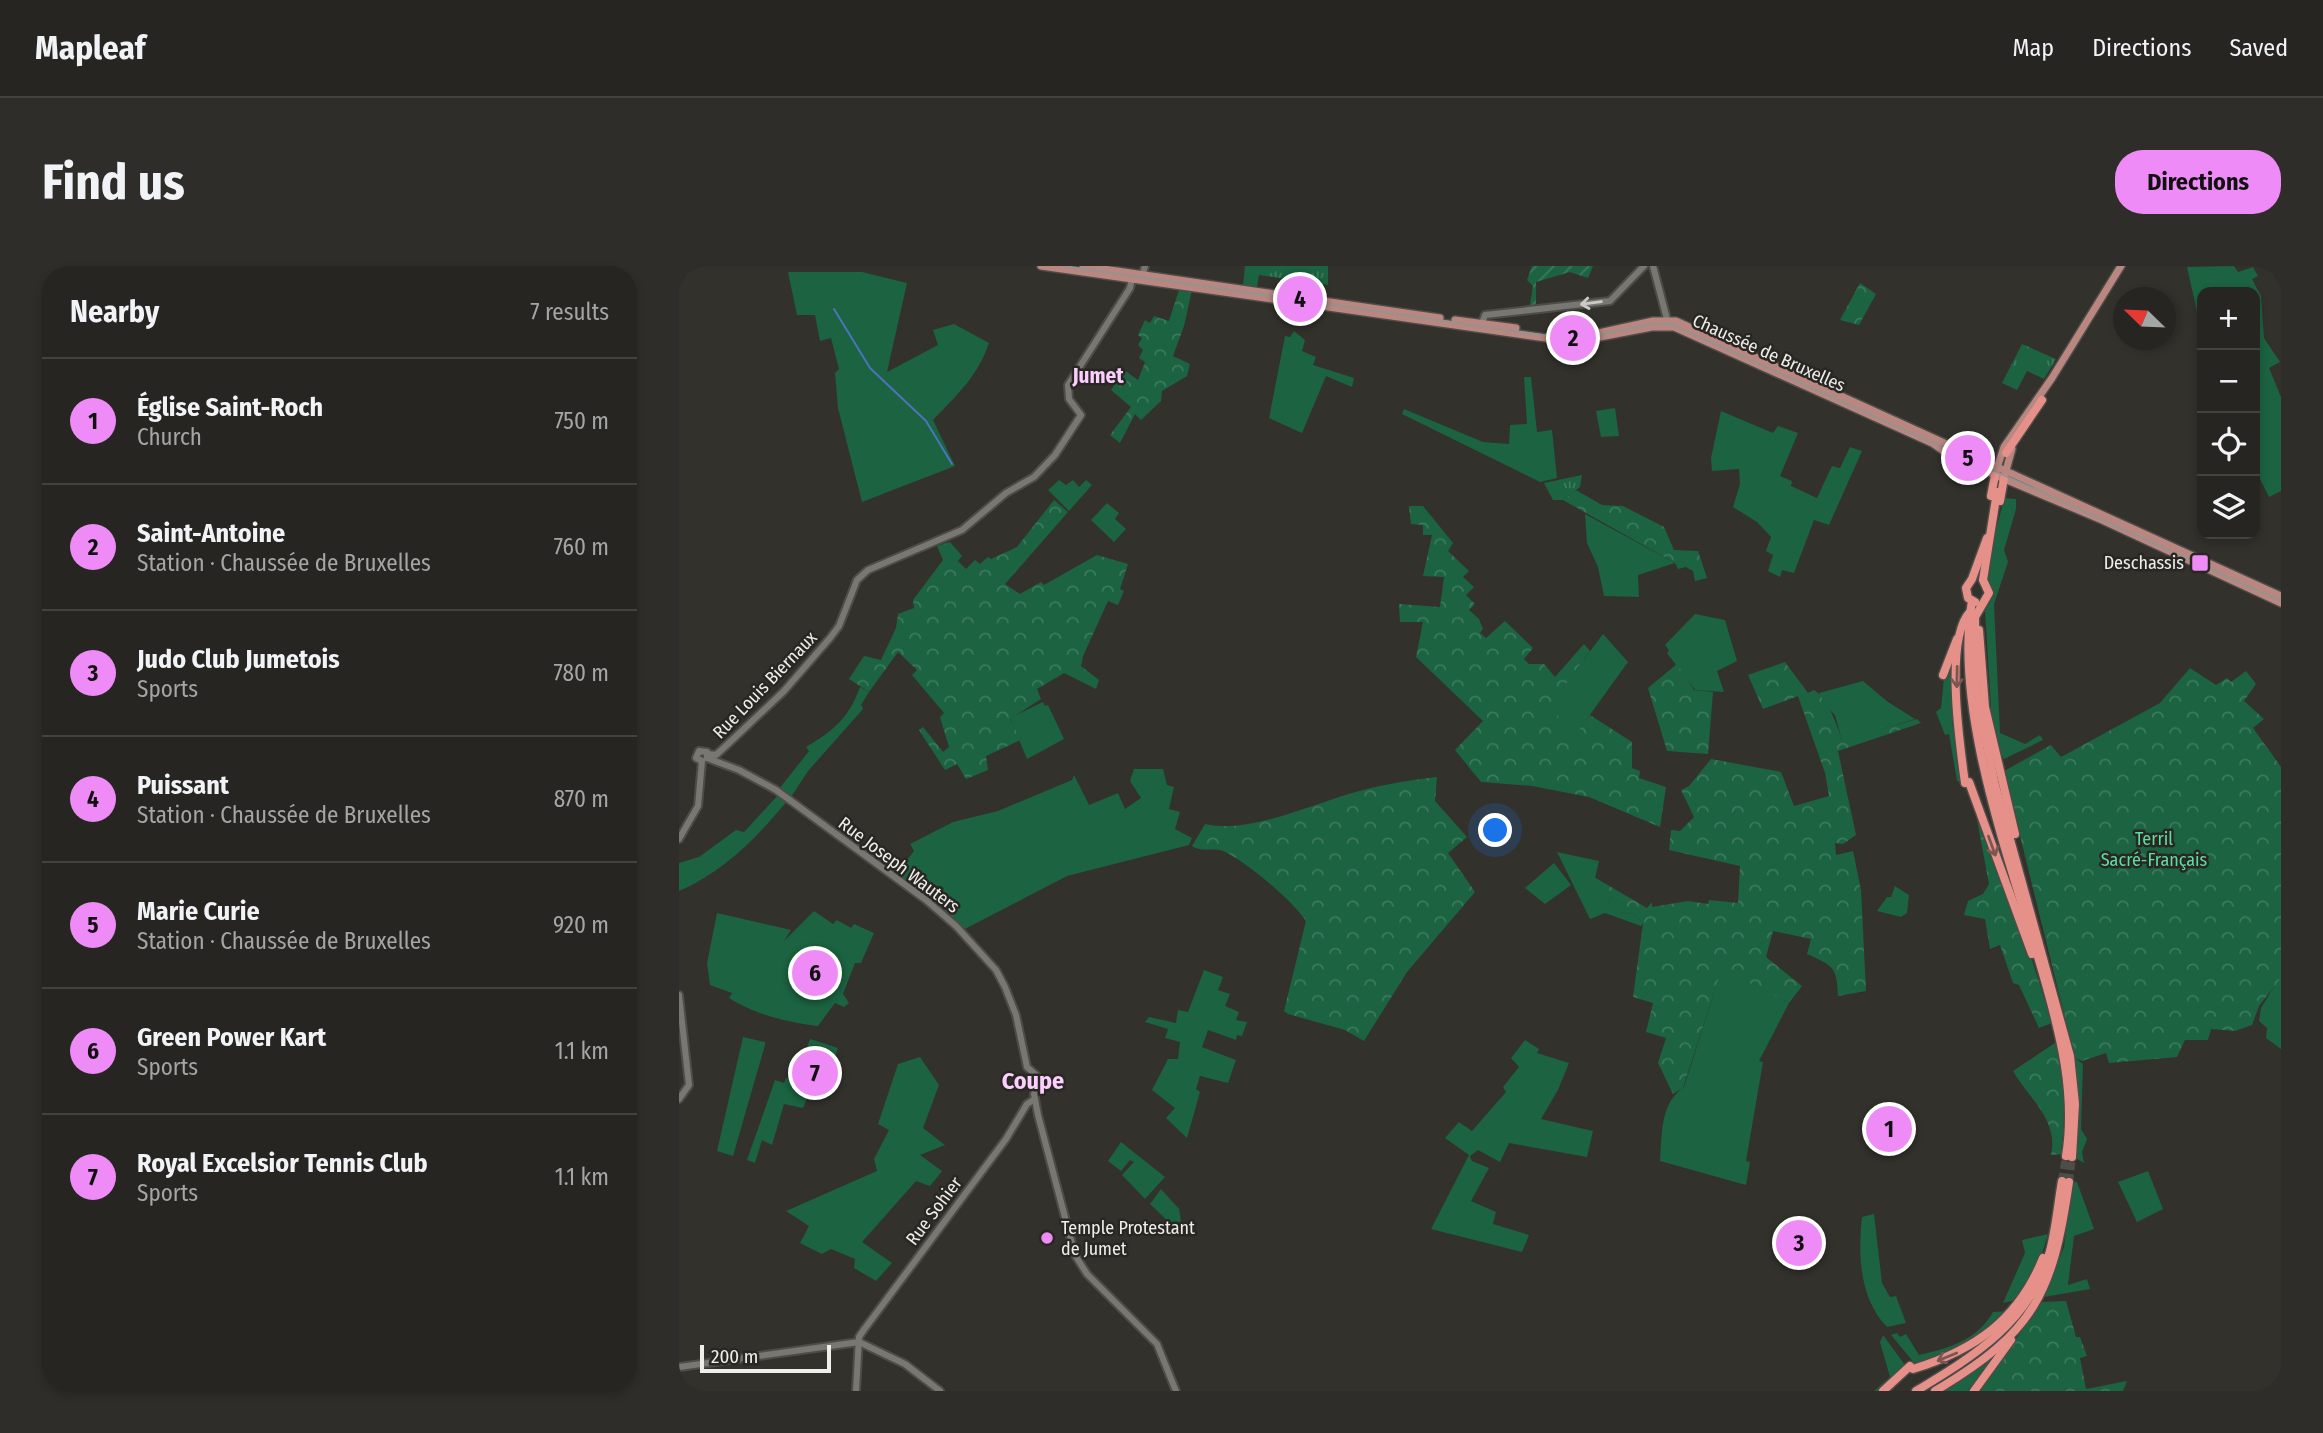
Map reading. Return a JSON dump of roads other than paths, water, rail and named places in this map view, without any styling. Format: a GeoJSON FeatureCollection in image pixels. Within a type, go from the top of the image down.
{"type":"FeatureCollection","features":[{"type":"Feature","properties":{"kind":"highway"},"geometry":{"type":"LineString","coordinates":[[2006,453],[2041,398]]}},
{"type":"Feature","properties":{"kind":"highway"},"geometry":{"type":"LineString","coordinates":[[1943,674],[1955,649],[1960,629],[1975,607],[1989,593],[1983,580],[1996,470]]}},
{"type":"Feature","properties":{"kind":"highway"},"geometry":{"type":"LineString","coordinates":[[2005,474],[1985,551],[1965,591],[1975,607],[1981,679],[1992,748],[2043,934],[2051,990]]}},
{"type":"Feature","properties":{"kind":"highway"},"geometry":{"type":"LineString","coordinates":[[1985,551],[1997,492]]}},
{"type":"Feature","properties":{"kind":"highway"},"geometry":{"type":"LineString","coordinates":[[1972,579],[1983,580]]}},
{"type":"Feature","properties":{"kind":"highway"},"geometry":{"type":"LineString","coordinates":[[1975,607],[1968,663],[1973,711],[2051,990],[2074,1085],[2069,1157]]}},
{"type":"Feature","properties":{"kind":"highway"},"geometry":{"type":"LineString","coordinates":[[1975,607],[1974,659],[1992,786]]}},
{"type":"Feature","properties":{"kind":"highway"},"geometry":{"type":"LineString","coordinates":[[1955,649],[1956,716],[1967,783],[2051,990]]}},
{"type":"Feature","properties":{"kind":"highway"},"geometry":{"type":"LineString","coordinates":[[1916,1391],[1970,1358],[2018,1315],[2044,1269],[2065,1181],[2055,1261],[2043,1293],[1974,1391]]}},
{"type":"Feature","properties":{"kind":"highway"},"geometry":{"type":"LineString","coordinates":[[1883,1391],[1911,1367],[1973,1345],[2009,1314],[2039,1267],[2057,1212]]}},
{"type":"Feature","properties":{"kind":"highway"},"geometry":{"type":"LineString","coordinates":[[1935,1391],[2003,1343],[2023,1321]]}},
{"type":"Feature","properties":{"kind":"main road","name":"Chaussée de Bruxelles"},"geometry":{"type":"LineString","coordinates":[[1041,266],[1082,268],[1481,325],[1585,336],[1668,319],[1996,470],[2281,596]]}},
{"type":"Feature","properties":{"kind":"main road"},"geometry":{"type":"LineString","coordinates":[[2005,474],[2012,448],[2121,266]]}},
{"type":"Feature","properties":{"kind":"main road","name":"Chaussée de Bruxelles"},"geometry":{"type":"LineString","coordinates":[[1133,275],[1144,270],[1179,282]]}},
{"type":"Feature","properties":{"kind":"main road","name":"Chaussée de Bruxelles"},"geometry":{"type":"LineString","coordinates":[[1193,284],[1574,341],[1668,326],[1931,443],[1952,457],[1996,470]]}},
{"type":"Feature","properties":{"kind":"main road"},"geometry":{"type":"LineString","coordinates":[[1996,470],[2004,447],[2041,398]]}},
{"type":"Feature","properties":{"kind":"main road","name":"Chaussée de Bruxelles"},"geometry":{"type":"LineString","coordinates":[[2005,474],[2281,603]]}},
{"type":"Feature","properties":{"kind":"street"},"geometry":{"type":"LineString","coordinates":[[1481,325],[1485,315],[1610,301],[1644,266]]}},
{"type":"Feature","properties":{"kind":"street"},"geometry":{"type":"LineString","coordinates":[[1653,266],[1668,319]]}},
{"type":"Feature","properties":{"kind":"street","name":"Rue Louis Biernaux"},"geometry":{"type":"LineString","coordinates":[[706,758],[716,755],[808,664],[839,626],[852,587],[866,572],[962,530],[1006,493],[1034,477],[1062,446],[1080,415],[1069,399],[1068,385],[1130,288],[1133,275]]}},
{"type":"Feature","properties":{"kind":"street"},"geometry":{"type":"LineString","coordinates":[[679,839],[698,806],[706,758]]}},
{"type":"Feature","properties":{"kind":"street","name":"Rue Joseph Wauters"},"geometry":{"type":"LineString","coordinates":[[706,758],[739,770],[776,790],[943,913],[996,970],[1012,1003],[1027,1067],[1037,1076],[1036,1102],[1075,1255],[1087,1274],[1157,1344],[1176,1391]]}},
{"type":"Feature","properties":{"kind":"street"},"geometry":{"type":"LineString","coordinates":[[679,995],[689,1085],[679,1099]]}},
{"type":"Feature","properties":{"kind":"street","name":"Rue Sohier"},"geometry":{"type":"LineString","coordinates":[[859,1342],[863,1331],[1006,1139],[1027,1104],[1036,1102]]}},
{"type":"Feature","properties":{"kind":"street"},"geometry":{"type":"LineString","coordinates":[[856,1391],[859,1342]]}},
{"type":"Feature","properties":{"kind":"street"},"geometry":{"type":"LineString","coordinates":[[679,1367],[859,1342],[905,1364],[940,1391]]}},
{"type":"Feature","properties":{"kind":"waterway"},"geometry":{"type":"LineString","coordinates":[[834,309],[870,368],[926,421],[952,464]]}},
{"type":"Feature","properties":{"kind":"tunnel"},"geometry":{"type":"LineString","coordinates":[[2062,1181],[2066,1156]]}},
{"type":"Feature","properties":{"kind":"tunnel"},"geometry":{"type":"LineString","coordinates":[[2069,1182],[2072,1157]]}},
{"type":"Feature","properties":{"kind":"tram line"},"geometry":{"type":"LineString","coordinates":[[1064,266],[1575,340],[1652,324],[1671,324],[2281,601]]}},
{"type":"Feature","properties":{"kind":"place","name":"Puissant"},"geometry":{"type":"Point","coordinates":[1300,299]}},
{"type":"Feature","properties":{"kind":"place","name":"Saint-Antoine"},"geometry":{"type":"Point","coordinates":[1573,338]}},
{"type":"Feature","properties":{"kind":"place","name":"Marie Curie"},"geometry":{"type":"Point","coordinates":[1968,458]}},
{"type":"Feature","properties":{"kind":"place","name":"Deschassis"},"geometry":{"type":"Point","coordinates":[2200,563]}},
{"type":"Feature","properties":{"kind":"place","name":"Green Power Kart"},"geometry":{"type":"Point","coordinates":[815,973]}},
{"type":"Feature","properties":{"kind":"place","name":"Royal Excelsior Tennis Club"},"geometry":{"type":"Point","coordinates":[815,1073]}},
{"type":"Feature","properties":{"kind":"place","name":"Église Saint-Roch"},"geometry":{"type":"Point","coordinates":[1889,1129]}},
{"type":"Feature","properties":{"kind":"place","name":"Temple Protestant de Jumet"},"geometry":{"type":"Point","coordinates":[1047,1238]}},
{"type":"Feature","properties":{"kind":"place","name":"Judo Club Jumetois"},"geometry":{"type":"Point","coordinates":[1799,1243]}},
{"type":"Feature","properties":{"kind":"district","name":"Jumet"},"geometry":{"type":"Point","coordinates":[1098,376]}},
{"type":"Feature","properties":{"kind":"district","name":"Coupe"},"geometry":{"type":"Point","coordinates":[1033,1081]}},
{"type":"Feature","properties":{"kind":"park label","name":"Terril Sacré-Français"},"geometry":{"type":"Point","coordinates":[2154,849]}}]}
